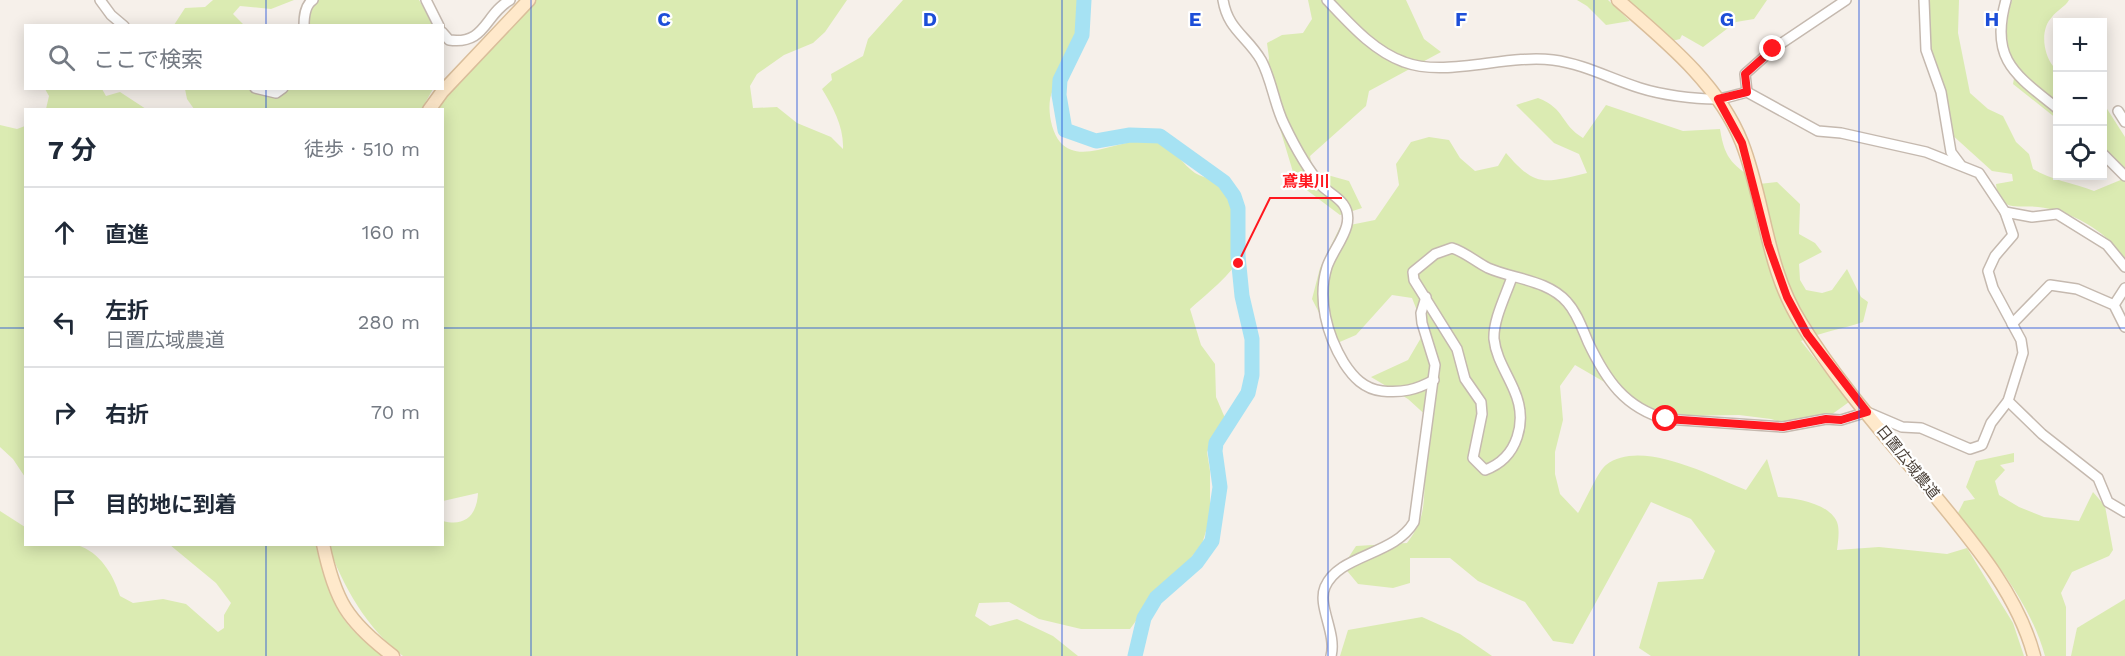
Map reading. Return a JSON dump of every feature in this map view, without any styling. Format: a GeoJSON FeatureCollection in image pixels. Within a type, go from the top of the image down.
{"type":"FeatureCollection","features":[{"type":"Feature","properties":{"kind":"street"},"geometry":{"type":"LineString","coordinates":[[100,0],[111,15],[122,24]]}},
{"type":"Feature","properties":{"kind":"street"},"geometry":{"type":"LineString","coordinates":[[304,24],[304,15],[309,3],[313,0]]}},
{"type":"Feature","properties":{"kind":"street"},"geometry":{"type":"LineString","coordinates":[[426,0],[438,24]]}},
{"type":"Feature","properties":{"kind":"street"},"geometry":{"type":"LineString","coordinates":[[444,34],[449,40],[464,42],[484,30],[490,18],[510,0]]}},
{"type":"Feature","properties":{"kind":"street"},"geometry":{"type":"LineString","coordinates":[[1223,0],[1232,28],[1260,58],[1268,74],[1283,123],[1297,149],[1322,186],[1344,204],[1348,220],[1327,266],[1323,294],[1329,331],[1339,354],[1351,375],[1374,390],[1400,393],[1434,380]]}},
{"type":"Feature","properties":{"kind":"street"},"geometry":{"type":"LineString","coordinates":[[1326,0],[1354,28],[1382,50],[1404,62],[1424,67],[1445,68],[1503,59],[1553,60],[1594,69],[1640,88],[1718,99],[1747,92],[1818,131],[1897,144],[1960,164],[1979,173],[2005,212],[2013,235],[1995,256],[1988,271],[1993,288],[2020,340],[2023,353],[2008,401],[1991,423],[1982,445],[1970,449],[1921,428],[1902,427],[1867,412],[1841,420],[1826,419],[1783,427],[1666,419],[1649,415],[1629,403],[1616,388],[1567,302],[1540,285],[1512,277],[1452,248],[1435,254],[1413,272],[1414,280],[1457,349],[1465,379],[1481,402],[1482,414],[1473,458],[1485,470],[1513,452],[1521,418],[1516,393],[1497,356],[1494,337],[1498,317],[1512,277]]}},
{"type":"Feature","properties":{"kind":"street","name":"日置広域農道"},"geometry":{"type":"LineString","coordinates":[[1618,0],[1681,58],[1718,99],[1742,143],[1768,244],[1787,297],[1807,334],[1867,412],[1983,554],[2017,615],[2034,656]]}},
{"type":"Feature","properties":{"kind":"street"},"geometry":{"type":"LineString","coordinates":[[1747,92],[1745,74],[1773,49],[1846,0]]}},
{"type":"Feature","properties":{"kind":"street"},"geometry":{"type":"LineString","coordinates":[[1924,0],[1926,50],[1941,92],[1951,152],[1960,164]]}},
{"type":"Feature","properties":{"kind":"street"},"geometry":{"type":"LineString","coordinates":[[2006,0],[2002,25],[2004,56],[2029,88],[2053,105]]}},
{"type":"Feature","properties":{"kind":"street"},"geometry":{"type":"LineString","coordinates":[[444,90],[526,2]]}},
{"type":"Feature","properties":{"kind":"street"},"geometry":{"type":"LineString","coordinates":[[263,90],[276,93],[280,90]]}},
{"type":"Feature","properties":{"kind":"street"},"geometry":{"type":"LineString","coordinates":[[430,108],[444,90]]}},
{"type":"Feature","properties":{"kind":"street"},"geometry":{"type":"LineString","coordinates":[[2118,111],[2125,123]]}},
{"type":"Feature","properties":{"kind":"street"},"geometry":{"type":"LineString","coordinates":[[2107,157],[2125,176]]}},
{"type":"Feature","properties":{"kind":"street"},"geometry":{"type":"LineString","coordinates":[[2005,212],[2032,217],[2057,214],[2107,245],[2125,267]]}},
{"type":"Feature","properties":{"kind":"street"},"geometry":{"type":"LineString","coordinates":[[2012,324],[2050,285],[2077,290],[2114,304],[2125,327]]}},
{"type":"Feature","properties":{"kind":"street"},"geometry":{"type":"LineString","coordinates":[[2114,304],[2125,288]]}},
{"type":"Feature","properties":{"kind":"street"},"geometry":{"type":"LineString","coordinates":[[1331,656],[1334,645],[1323,593],[1332,574],[1391,545],[1408,532],[1414,522],[1436,365],[1421,312],[1426,297]]}},
{"type":"Feature","properties":{"kind":"street"},"geometry":{"type":"LineString","coordinates":[[2008,401],[2042,434],[2098,478],[2108,502],[2125,512]]}},
{"type":"Feature","properties":{"kind":"street"},"geometry":{"type":"LineString","coordinates":[[323,546],[328,567],[345,613],[362,631],[393,656]]}},
{"type":"Feature","properties":{"kind":"green space"},"geometry":{"type":"Polygon","coordinates":[[[213,0],[294,0],[271,9],[240,6],[233,14],[243,24],[175,24],[185,8],[205,7],[213,0]]]}},
{"type":"Feature","properties":{"kind":"green space"},"geometry":{"type":"Polygon","coordinates":[[[312,0],[419,0],[433,24],[308,24],[312,0]]]}},
{"type":"Feature","properties":{"kind":"green space"},"geometry":{"type":"Polygon","coordinates":[[[524,0],[847,0],[825,32],[813,43],[784,55],[757,74],[750,86],[753,108],[777,107],[797,123],[831,137],[843,149],[840,125],[822,89],[832,80],[831,74],[863,56],[868,39],[903,0],[1084,0],[1087,19],[1082,47],[1074,65],[1056,85],[1051,95],[1050,116],[1060,142],[1070,149],[1081,152],[1135,141],[1148,140],[1165,145],[1195,173],[1219,185],[1230,204],[1242,234],[1243,252],[1238,261],[1214,288],[1190,309],[1201,345],[1215,364],[1216,397],[1225,418],[1207,452],[1210,471],[1210,518],[1202,544],[1186,564],[1163,584],[1130,629],[1081,629],[1039,619],[1009,602],[979,603],[975,616],[990,626],[1017,619],[1053,636],[1078,656],[403,656],[367,620],[341,576],[328,546],[444,546],[444,521],[463,521],[472,513],[477,501],[478,493],[444,501],[444,108],[433,108],[524,0]]]}},
{"type":"Feature","properties":{"kind":"green space"},"geometry":{"type":"Polygon","coordinates":[[[1308,0],[1406,0],[1424,39],[1441,52],[1369,91],[1366,106],[1310,156],[1313,171],[1349,181],[1362,208],[1340,215],[1296,182],[1265,79],[1269,58],[1267,43],[1282,35],[1303,33],[1312,19],[1308,0]]]}},
{"type":"Feature","properties":{"kind":"green space"},"geometry":{"type":"Polygon","coordinates":[[[1577,0],[1608,0],[1630,21],[1606,25],[1587,6],[1577,0]]]}},
{"type":"Feature","properties":{"kind":"green space"},"geometry":{"type":"Polygon","coordinates":[[[1628,0],[1767,0],[1754,19],[1736,22],[1703,47],[1682,35],[1680,39],[1672,41],[1628,0]]]}},
{"type":"Feature","properties":{"kind":"green space"},"geometry":{"type":"Polygon","coordinates":[[[1919,0],[1959,0],[1958,33],[1970,93],[1988,109],[2003,116],[2016,142],[2029,154],[2033,169],[2053,178],[2053,180],[2094,191],[2123,179],[2125,181],[2125,259],[2109,240],[2075,218],[2050,209],[2013,206],[1998,200],[1996,184],[2013,181],[2012,174],[1992,171],[1950,133],[1922,52],[1919,0]]]}},
{"type":"Feature","properties":{"kind":"green space"},"geometry":{"type":"Polygon","coordinates":[[[2012,0],[2069,0],[2048,22],[2044,34],[2045,48],[2053,66],[2053,116],[2013,84],[2016,67],[2009,51],[2008,17],[2012,0]]]}},
{"type":"Feature","properties":{"kind":"green space"},"geometry":{"type":"Polygon","coordinates":[[[46,90],[103,90],[106,96],[120,92],[144,108],[46,108],[49,96],[46,90]]]}},
{"type":"Feature","properties":{"kind":"green space"},"geometry":{"type":"Polygon","coordinates":[[[185,90],[432,90],[422,108],[193,108],[187,99],[185,90]]]}},
{"type":"Feature","properties":{"kind":"green space"},"geometry":{"type":"Polygon","coordinates":[[[1538,98],[1554,107],[1570,127],[1583,138],[1606,105],[1683,131],[1720,129],[1728,156],[1737,167],[1759,184],[1777,182],[1800,204],[1799,234],[1815,243],[1822,252],[1799,264],[1800,280],[1806,290],[1822,293],[1832,290],[1847,269],[1861,297],[1868,302],[1863,322],[1801,341],[1849,402],[1824,420],[1800,428],[1771,419],[1739,415],[1675,416],[1651,409],[1575,365],[1560,386],[1563,420],[1555,452],[1555,474],[1560,494],[1578,513],[1595,480],[1606,465],[1621,458],[1638,456],[1656,457],[1676,462],[1746,490],[1767,459],[1778,497],[1811,503],[1827,510],[1833,516],[1838,529],[1837,550],[1879,547],[1947,554],[1967,548],[2013,623],[2024,656],[1651,656],[1639,648],[1658,582],[1703,579],[1715,551],[1691,519],[1651,502],[1573,644],[1553,641],[1525,602],[1478,581],[1450,558],[1410,558],[1410,583],[1393,588],[1358,584],[1343,566],[1356,546],[1407,543],[1422,514],[1430,419],[1408,399],[1371,377],[1408,360],[1425,331],[1412,298],[1392,295],[1356,335],[1335,344],[1312,299],[1320,268],[1340,227],[1375,220],[1399,185],[1396,164],[1411,142],[1429,137],[1449,140],[1460,158],[1475,171],[1498,166],[1506,153],[1525,172],[1542,180],[1587,173],[1579,154],[1554,143],[1516,105],[1538,98]]]}},
{"type":"Feature","properties":{"kind":"green space"},"geometry":{"type":"Polygon","coordinates":[[[2107,109],[2125,137],[2125,173],[2115,173],[2107,166],[2107,109]]]}},
{"type":"Feature","properties":{"kind":"green space"},"geometry":{"type":"Polygon","coordinates":[[[0,125],[17,129],[24,126],[24,476],[13,459],[0,447],[0,125]]]}},
{"type":"Feature","properties":{"kind":"green space"},"geometry":{"type":"Polygon","coordinates":[[[2014,453],[2014,462],[2000,465],[2005,470],[1995,481],[1999,495],[2019,507],[2044,517],[2079,521],[2093,492],[2105,506],[2113,550],[2109,556],[2072,572],[2061,593],[2066,607],[2066,656],[2045,656],[2020,598],[1958,513],[1964,501],[1975,499],[1966,487],[1976,461],[2014,453]]]}},
{"type":"Feature","properties":{"kind":"green space"},"geometry":{"type":"Polygon","coordinates":[[[0,511],[24,526],[24,546],[80,546],[85,548],[99,558],[114,580],[120,596],[133,603],[163,599],[186,604],[218,632],[224,628],[224,615],[231,603],[216,583],[171,546],[319,546],[332,596],[345,620],[367,643],[384,656],[0,656],[0,511]]]}},
{"type":"Feature","properties":{"kind":"green space"},"geometry":{"type":"Polygon","coordinates":[[[2125,599],[2125,656],[2071,656],[2077,628],[2125,599]]]}},
{"type":"Feature","properties":{"kind":"green space"},"geometry":{"type":"Polygon","coordinates":[[[1422,617],[1460,634],[1492,656],[1340,656],[1348,630],[1422,617]]]}},
{"type":"Feature","properties":{"kind":"waterway"},"geometry":{"type":"LineString","coordinates":[[1084,0],[1082,35],[1060,80],[1059,95],[1065,130],[1096,141],[1130,135],[1160,136],[1224,182],[1234,196],[1238,208],[1238,256],[1242,296],[1252,339],[1252,375],[1248,393],[1216,443],[1220,487],[1212,541],[1197,562],[1156,598],[1144,618],[1135,656]]}},
{"type":"Feature","properties":{"kind":"place","name":"鳶巣川"},"geometry":{"type":"Point","coordinates":[1238,263]}},
{"type":"Feature","properties":{"kind":"route"},"geometry":{"type":"LineString","coordinates":[[1666,419],[1783,427],[1826,419],[1841,420],[1867,412],[1807,334],[1787,297],[1768,244],[1742,143],[1718,99],[1747,92],[1745,74],[1773,49]]}}]}
